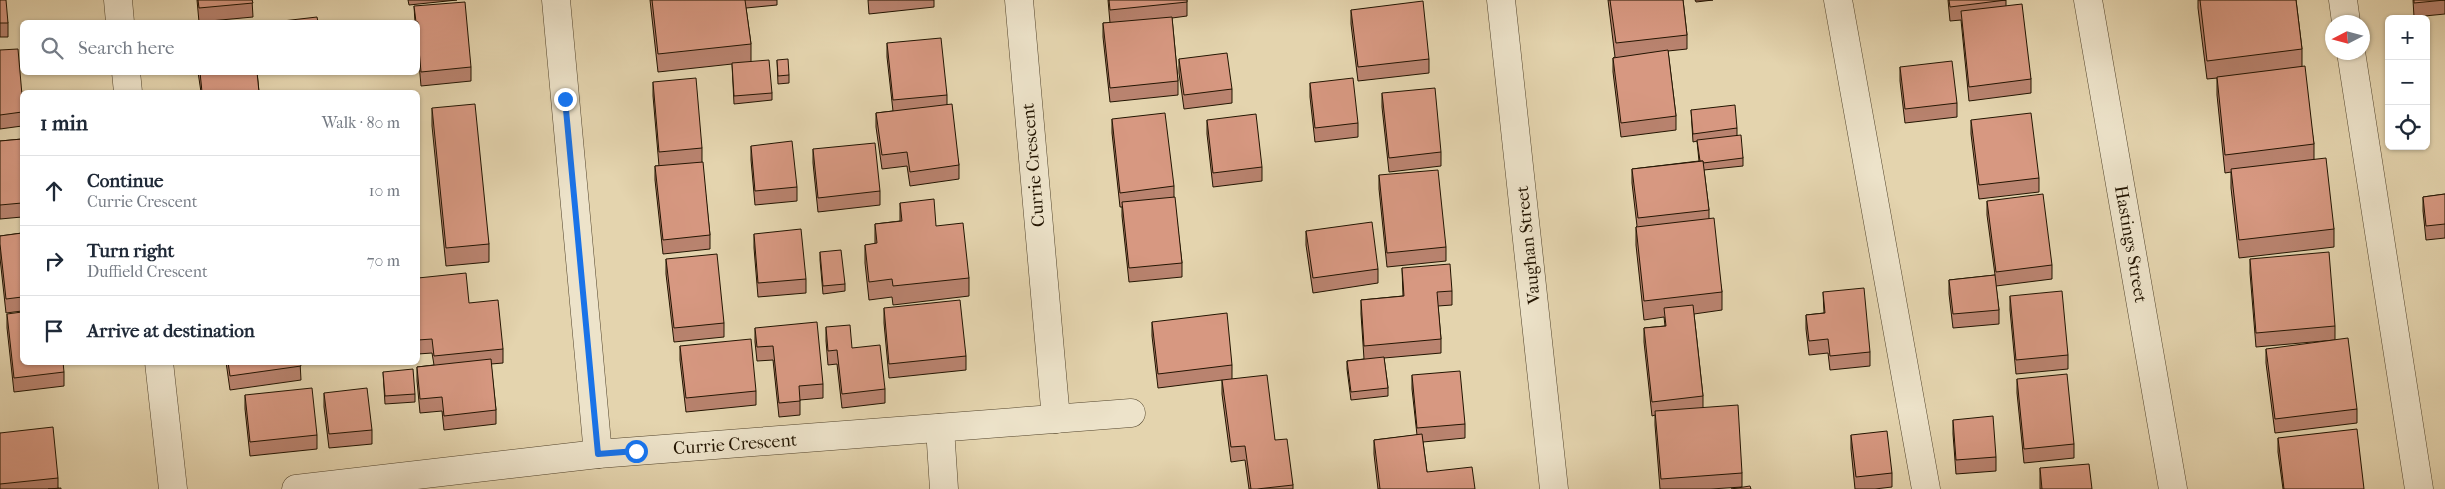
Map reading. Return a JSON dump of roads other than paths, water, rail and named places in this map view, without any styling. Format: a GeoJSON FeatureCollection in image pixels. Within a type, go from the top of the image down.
{"type":"FeatureCollection","features":[{"type":"Feature","properties":{"kind":"street"},"geometry":{"type":"LineString","coordinates":[[118,0],[120,20]]}},
{"type":"Feature","properties":{"kind":"street"},"geometry":{"type":"LineString","coordinates":[[556,0],[598,454]]}},
{"type":"Feature","properties":{"kind":"street","name":"Currie Crescent"},"geometry":{"type":"LineString","coordinates":[[1018,0],[1056,419]]}},
{"type":"Feature","properties":{"kind":"street","name":"Vaughan Street"},"geometry":{"type":"LineString","coordinates":[[1501,0],[1554,489]]}},
{"type":"Feature","properties":{"kind":"street"},"geometry":{"type":"LineString","coordinates":[[1838,0],[1926,489]]}},
{"type":"Feature","properties":{"kind":"street","name":"Hastings Street"},"geometry":{"type":"LineString","coordinates":[[2088,0],[2174,489]]}},
{"type":"Feature","properties":{"kind":"street"},"geometry":{"type":"LineString","coordinates":[[2343,0],[2345,15]]}},
{"type":"Feature","properties":{"kind":"street"},"geometry":{"type":"LineString","coordinates":[[2352,60],[2419,489]]}},
{"type":"Feature","properties":{"kind":"street"},"geometry":{"type":"LineString","coordinates":[[126,75],[128,90]]}},
{"type":"Feature","properties":{"kind":"street"},"geometry":{"type":"LineString","coordinates":[[159,365],[173,489]]}},
{"type":"Feature","properties":{"kind":"street","name":"Currie Crescent"},"geometry":{"type":"LineString","coordinates":[[296,489],[598,454],[1131,413]]}},
{"type":"Feature","properties":{"kind":"street"},"geometry":{"type":"LineString","coordinates":[[940,428],[944,489]]}}]}
